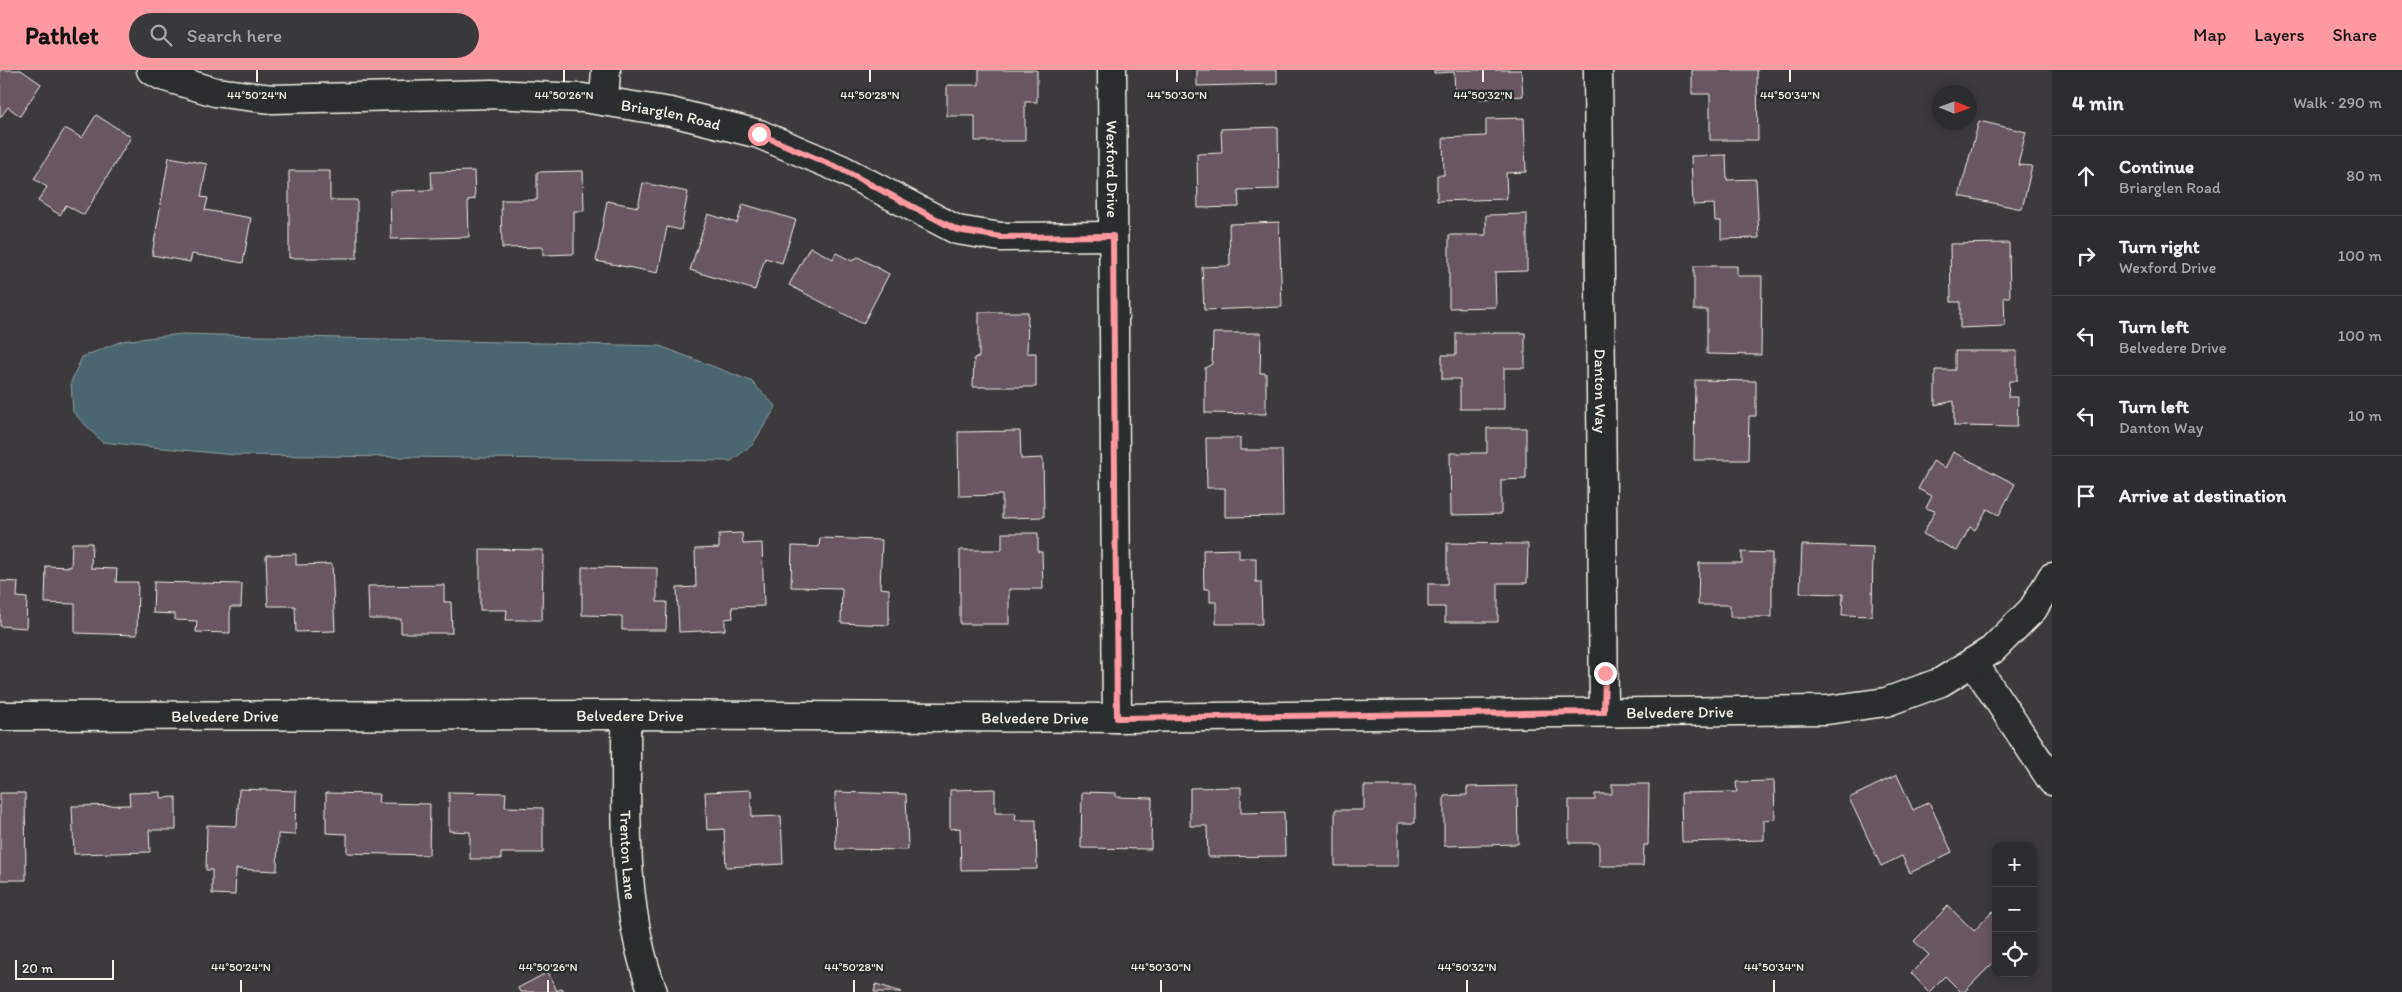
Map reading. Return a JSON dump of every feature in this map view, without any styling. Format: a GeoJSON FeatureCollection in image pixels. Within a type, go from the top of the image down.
{"type":"FeatureCollection","features":[{"type":"Feature","properties":{"kind":"street","name":"Briarglen Road"},"geometry":{"type":"LineString","coordinates":[[151,70],[162,76],[215,92],[272,99],[492,94],[604,101],[671,112],[759,134],[841,169],[957,230],[1001,237],[1113,236]]}},
{"type":"Feature","properties":{"kind":"street"},"geometry":{"type":"LineString","coordinates":[[604,101],[606,70]]}},
{"type":"Feature","properties":{"kind":"street","name":"Wexford Drive"},"geometry":{"type":"LineString","coordinates":[[1112,70],[1117,718]]}},
{"type":"Feature","properties":{"kind":"street","name":"Danton Way"},"geometry":{"type":"LineString","coordinates":[[1598,70],[1604,712]]}},
{"type":"Feature","properties":{"kind":"street","name":"Belvedere Drive"},"geometry":{"type":"LineString","coordinates":[[0,716],[626,715],[1117,718],[1827,710],[1886,702],[1941,682],[1992,650],[2033,609],[2052,577]]}},
{"type":"Feature","properties":{"kind":"street"},"geometry":{"type":"LineString","coordinates":[[1973,662],[2052,781]]}},
{"type":"Feature","properties":{"kind":"street","name":"Trenton Lane"},"geometry":{"type":"LineString","coordinates":[[626,715],[629,880],[634,928],[645,972],[653,992]]}},
{"type":"Feature","properties":{"kind":"water"},"geometry":{"type":"Polygon","coordinates":[[[181,334],[660,346],[751,381],[776,407],[752,445],[731,461],[234,455],[102,442],[73,412],[71,382],[82,357],[122,341],[181,334]]]}},
{"type":"Feature","properties":{"kind":"building"},"geometry":{"type":"Polygon","coordinates":[[[0,70],[21,70],[41,84],[20,116],[8,107],[0,118],[0,70]]]}},
{"type":"Feature","properties":{"kind":"building"},"geometry":{"type":"Polygon","coordinates":[[[979,70],[1037,70],[1037,102],[1025,102],[1025,141],[975,141],[975,116],[947,116],[947,85],[979,85],[979,70]]]}},
{"type":"Feature","properties":{"kind":"building"},"geometry":{"type":"Polygon","coordinates":[[[1197,70],[1277,70],[1277,84],[1197,86],[1197,70]]]}},
{"type":"Feature","properties":{"kind":"building"},"geometry":{"type":"Polygon","coordinates":[[[1434,70],[1521,70],[1523,96],[1480,99],[1480,94],[1455,95],[1454,72],[1434,73],[1434,70]]]}},
{"type":"Feature","properties":{"kind":"building"},"geometry":{"type":"Polygon","coordinates":[[[1692,70],[1757,70],[1758,140],[1710,140],[1710,94],[1692,94],[1692,70]]]}},
{"type":"Feature","properties":{"kind":"building"},"geometry":{"type":"Polygon","coordinates":[[[96,115],[131,137],[84,215],[66,205],[60,215],[38,201],[47,187],[34,179],[65,128],[82,138],[96,115]]]}},
{"type":"Feature","properties":{"kind":"building"},"geometry":{"type":"Polygon","coordinates":[[[1524,118],[1526,172],[1506,173],[1507,199],[1437,201],[1437,175],[1444,175],[1443,138],[1486,136],[1486,119],[1524,118]]]}},
{"type":"Feature","properties":{"kind":"building"},"geometry":{"type":"Polygon","coordinates":[[[1979,121],[2026,132],[2018,165],[2032,166],[2022,209],[1959,196],[1979,121]]]}},
{"type":"Feature","properties":{"kind":"building"},"geometry":{"type":"Polygon","coordinates":[[[1278,127],[1279,189],[1238,190],[1239,207],[1198,208],[1197,154],[1222,153],[1221,129],[1278,127]]]}},
{"type":"Feature","properties":{"kind":"building"},"geometry":{"type":"Polygon","coordinates":[[[1726,155],[1727,180],[1756,179],[1759,238],[1721,239],[1721,221],[1715,221],[1714,204],[1693,205],[1691,156],[1726,155]]]}},
{"type":"Feature","properties":{"kind":"building"},"geometry":{"type":"Polygon","coordinates":[[[169,157],[207,164],[201,197],[208,198],[205,210],[251,218],[243,263],[192,254],[190,262],[152,255],[169,157]]]}},
{"type":"Feature","properties":{"kind":"building"},"geometry":{"type":"Polygon","coordinates":[[[289,171],[330,171],[330,200],[357,200],[357,258],[289,258],[289,171]]]}},
{"type":"Feature","properties":{"kind":"building"},"geometry":{"type":"Polygon","coordinates":[[[474,171],[475,199],[468,200],[469,237],[391,239],[390,191],[432,190],[431,172],[474,171]]]}},
{"type":"Feature","properties":{"kind":"building"},"geometry":{"type":"Polygon","coordinates":[[[583,171],[584,211],[574,211],[574,254],[543,255],[543,247],[502,248],[501,200],[537,200],[537,172],[583,171]]]}},
{"type":"Feature","properties":{"kind":"building"},"geometry":{"type":"Polygon","coordinates":[[[643,183],[688,192],[681,230],[667,227],[658,273],[596,261],[607,201],[638,207],[643,183]]]}},
{"type":"Feature","properties":{"kind":"building"},"geometry":{"type":"Polygon","coordinates":[[[743,204],[796,220],[782,263],[765,258],[755,290],[690,270],[708,214],[737,223],[743,204]]]}},
{"type":"Feature","properties":{"kind":"building"},"geometry":{"type":"Polygon","coordinates":[[[1527,214],[1527,271],[1495,272],[1496,307],[1449,308],[1449,235],[1486,235],[1486,215],[1527,214]]]}},
{"type":"Feature","properties":{"kind":"building"},"geometry":{"type":"Polygon","coordinates":[[[1279,222],[1282,307],[1204,310],[1202,267],[1230,266],[1229,224],[1279,222]]]}},
{"type":"Feature","properties":{"kind":"building"},"geometry":{"type":"Polygon","coordinates":[[[2009,243],[2010,297],[2004,297],[2005,326],[1960,328],[1960,302],[1951,302],[1950,244],[2009,243]]]}},
{"type":"Feature","properties":{"kind":"building"},"geometry":{"type":"Polygon","coordinates":[[[810,247],[833,259],[836,253],[852,261],[858,257],[889,274],[863,324],[789,285],[810,247]]]}},
{"type":"Feature","properties":{"kind":"building"},"geometry":{"type":"Polygon","coordinates":[[[1694,266],[1737,266],[1737,276],[1762,276],[1761,355],[1707,354],[1707,310],[1694,310],[1694,266]]]}},
{"type":"Feature","properties":{"kind":"building"},"geometry":{"type":"Polygon","coordinates":[[[979,312],[1028,312],[1027,353],[1036,353],[1036,387],[973,387],[974,358],[979,357],[979,312]]]}},
{"type":"Feature","properties":{"kind":"building"},"geometry":{"type":"Polygon","coordinates":[[[1213,333],[1261,333],[1260,373],[1266,373],[1266,414],[1205,413],[1205,368],[1212,364],[1213,333]]]}},
{"type":"Feature","properties":{"kind":"building"},"geometry":{"type":"Polygon","coordinates":[[[1456,333],[1525,333],[1525,368],[1504,368],[1504,409],[1460,409],[1460,379],[1442,379],[1442,355],[1456,355],[1456,333]]]}},
{"type":"Feature","properties":{"kind":"building"},"geometry":{"type":"Polygon","coordinates":[[[1955,351],[2017,351],[2017,381],[2009,381],[2008,397],[2018,397],[2017,427],[1954,426],[1954,401],[1935,405],[1935,370],[1955,370],[1955,351]]]}},
{"type":"Feature","properties":{"kind":"building"},"geometry":{"type":"Polygon","coordinates":[[[1695,380],[1756,381],[1756,416],[1749,416],[1748,460],[1694,460],[1695,380]]]}},
{"type":"Feature","properties":{"kind":"building"},"geometry":{"type":"Polygon","coordinates":[[[1487,428],[1526,428],[1526,479],[1501,480],[1501,514],[1451,515],[1450,453],[1487,453],[1487,428]]]}},
{"type":"Feature","properties":{"kind":"building"},"geometry":{"type":"Polygon","coordinates":[[[1020,431],[1021,459],[1043,458],[1044,517],[1002,518],[1002,495],[959,496],[958,432],[1020,431]]]}},
{"type":"Feature","properties":{"kind":"building"},"geometry":{"type":"Polygon","coordinates":[[[1206,438],[1240,438],[1240,450],[1282,450],[1283,516],[1225,517],[1225,488],[1207,488],[1206,438]]]}},
{"type":"Feature","properties":{"kind":"building"},"geometry":{"type":"Polygon","coordinates":[[[1953,452],[2015,484],[1999,515],[1987,509],[1975,530],[1970,527],[1957,551],[1923,534],[1935,511],[1926,508],[1932,496],[1918,489],[1933,461],[1945,468],[1953,452]]]}},
{"type":"Feature","properties":{"kind":"building"},"geometry":{"type":"Polygon","coordinates":[[[742,533],[743,544],[762,543],[764,606],[732,607],[733,618],[725,619],[725,630],[679,632],[677,588],[696,587],[695,549],[719,548],[719,534],[742,533]]]}},
{"type":"Feature","properties":{"kind":"building"},"geometry":{"type":"Polygon","coordinates":[[[1002,533],[1038,533],[1038,552],[1042,552],[1043,589],[1009,589],[1009,624],[960,624],[960,550],[1002,550],[1002,533]]]}},
{"type":"Feature","properties":{"kind":"building"},"geometry":{"type":"Polygon","coordinates":[[[820,538],[882,540],[880,588],[889,589],[889,625],[841,623],[842,588],[791,587],[792,546],[819,547],[820,538]]]}},
{"type":"Feature","properties":{"kind":"building"},"geometry":{"type":"Polygon","coordinates":[[[72,543],[92,543],[91,568],[117,569],[116,582],[138,582],[137,635],[75,633],[75,604],[45,603],[46,566],[71,567],[72,543]]]}},
{"type":"Feature","properties":{"kind":"building"},"geometry":{"type":"Polygon","coordinates":[[[1447,543],[1528,544],[1527,583],[1498,583],[1498,622],[1445,622],[1445,607],[1428,607],[1428,584],[1447,584],[1447,543]]]}},
{"type":"Feature","properties":{"kind":"building"},"geometry":{"type":"Polygon","coordinates":[[[1802,545],[1873,547],[1872,616],[1842,615],[1843,594],[1800,593],[1802,545]]]}},
{"type":"Feature","properties":{"kind":"building"},"geometry":{"type":"Polygon","coordinates":[[[480,549],[543,550],[542,620],[506,620],[507,610],[480,610],[480,549]]]}},
{"type":"Feature","properties":{"kind":"building"},"geometry":{"type":"Polygon","coordinates":[[[1239,549],[1239,558],[1256,558],[1256,582],[1261,582],[1262,624],[1216,624],[1216,602],[1210,602],[1210,589],[1204,589],[1203,550],[1239,549]]]}},
{"type":"Feature","properties":{"kind":"building"},"geometry":{"type":"Polygon","coordinates":[[[1742,552],[1772,553],[1772,617],[1730,617],[1730,605],[1698,605],[1699,563],[1742,563],[1742,552]]]}},
{"type":"Feature","properties":{"kind":"building"},"geometry":{"type":"Polygon","coordinates":[[[296,554],[296,565],[332,564],[335,631],[296,632],[295,606],[268,606],[266,555],[296,554]]]}},
{"type":"Feature","properties":{"kind":"building"},"geometry":{"type":"Polygon","coordinates":[[[582,567],[657,568],[657,602],[667,602],[666,630],[622,630],[622,616],[582,615],[582,567]]]}},
{"type":"Feature","properties":{"kind":"building"},"geometry":{"type":"Polygon","coordinates":[[[0,581],[18,582],[17,597],[27,598],[26,628],[0,626],[0,581]]]}},
{"type":"Feature","properties":{"kind":"building"},"geometry":{"type":"Polygon","coordinates":[[[154,582],[242,584],[241,607],[230,607],[230,633],[196,632],[197,621],[175,620],[175,614],[153,613],[154,582]]]}},
{"type":"Feature","properties":{"kind":"building"},"geometry":{"type":"Polygon","coordinates":[[[444,585],[444,602],[451,602],[452,633],[401,633],[401,619],[369,619],[368,586],[444,585]]]}},
{"type":"Feature","properties":{"kind":"building"},"geometry":{"type":"Polygon","coordinates":[[[1897,775],[1913,810],[1929,802],[1952,852],[1910,873],[1902,856],[1881,866],[1849,798],[1897,775]]]}},
{"type":"Feature","properties":{"kind":"building"},"geometry":{"type":"Polygon","coordinates":[[[1774,781],[1775,819],[1764,820],[1764,840],[1682,842],[1681,793],[1737,792],[1736,782],[1774,781]]]}},
{"type":"Feature","properties":{"kind":"building"},"geometry":{"type":"Polygon","coordinates":[[[1612,784],[1649,784],[1648,845],[1644,845],[1643,866],[1599,866],[1599,843],[1569,843],[1569,800],[1595,800],[1595,794],[1612,794],[1612,784]]]}},
{"type":"Feature","properties":{"kind":"building"},"geometry":{"type":"Polygon","coordinates":[[[1364,786],[1415,786],[1415,823],[1398,823],[1398,866],[1335,866],[1335,810],[1364,810],[1364,786]]]}},
{"type":"Feature","properties":{"kind":"building"},"geometry":{"type":"Polygon","coordinates":[[[1517,786],[1518,844],[1444,846],[1444,796],[1467,795],[1467,787],[1517,786]]]}},
{"type":"Feature","properties":{"kind":"building"},"geometry":{"type":"Polygon","coordinates":[[[1241,787],[1241,813],[1284,812],[1285,856],[1208,857],[1207,826],[1190,826],[1190,788],[1241,787]]]}},
{"type":"Feature","properties":{"kind":"building"},"geometry":{"type":"Polygon","coordinates":[[[239,789],[296,791],[295,835],[278,834],[277,871],[236,869],[235,895],[212,894],[212,870],[206,870],[207,825],[237,826],[239,789]]]}},
{"type":"Feature","properties":{"kind":"building"},"geometry":{"type":"Polygon","coordinates":[[[995,789],[995,813],[1016,813],[1015,820],[1036,820],[1037,869],[961,870],[960,828],[950,829],[950,790],[995,789]]]}},
{"type":"Feature","properties":{"kind":"building"},"geometry":{"type":"Polygon","coordinates":[[[751,790],[752,817],[781,816],[783,864],[726,867],[724,829],[707,830],[705,792],[751,790]]]}},
{"type":"Feature","properties":{"kind":"building"},"geometry":{"type":"Polygon","coordinates":[[[161,792],[161,798],[176,797],[176,830],[149,830],[150,852],[74,854],[72,806],[130,805],[129,793],[161,792]]]}},
{"type":"Feature","properties":{"kind":"building"},"geometry":{"type":"Polygon","coordinates":[[[449,792],[506,793],[505,807],[543,808],[543,853],[501,853],[501,859],[470,859],[470,832],[449,831],[449,792]]]}},
{"type":"Feature","properties":{"kind":"building"},"geometry":{"type":"Polygon","coordinates":[[[835,792],[906,794],[908,850],[836,849],[835,792]]]}},
{"type":"Feature","properties":{"kind":"building"},"geometry":{"type":"Polygon","coordinates":[[[1082,792],[1116,793],[1116,797],[1152,798],[1151,849],[1081,848],[1082,792]]]}},
{"type":"Feature","properties":{"kind":"building"},"geometry":{"type":"Polygon","coordinates":[[[0,793],[25,793],[26,880],[0,880],[0,793]]]}},
{"type":"Feature","properties":{"kind":"building"},"geometry":{"type":"Polygon","coordinates":[[[326,793],[379,794],[378,803],[430,804],[429,855],[347,853],[347,834],[326,833],[326,793]]]}},
{"type":"Feature","properties":{"kind":"building"},"geometry":{"type":"Polygon","coordinates":[[[1948,906],[1974,931],[1992,912],[1992,964],[1964,992],[1961,992],[1945,976],[1929,992],[1911,973],[1929,955],[1914,941],[1948,906]]]}},
{"type":"Feature","properties":{"kind":"building"},"geometry":{"type":"Polygon","coordinates":[[[548,972],[557,991],[562,988],[564,992],[520,992],[518,988],[548,972]]]}},
{"type":"Feature","properties":{"kind":"building"},"geometry":{"type":"Polygon","coordinates":[[[876,984],[902,992],[874,992],[876,984]]]}},
{"type":"Feature","properties":{"kind":"route"},"geometry":{"type":"LineString","coordinates":[[759,134],[841,169],[957,230],[1001,237],[1113,236],[1117,718],[1604,712],[1605,673]]}}]}
